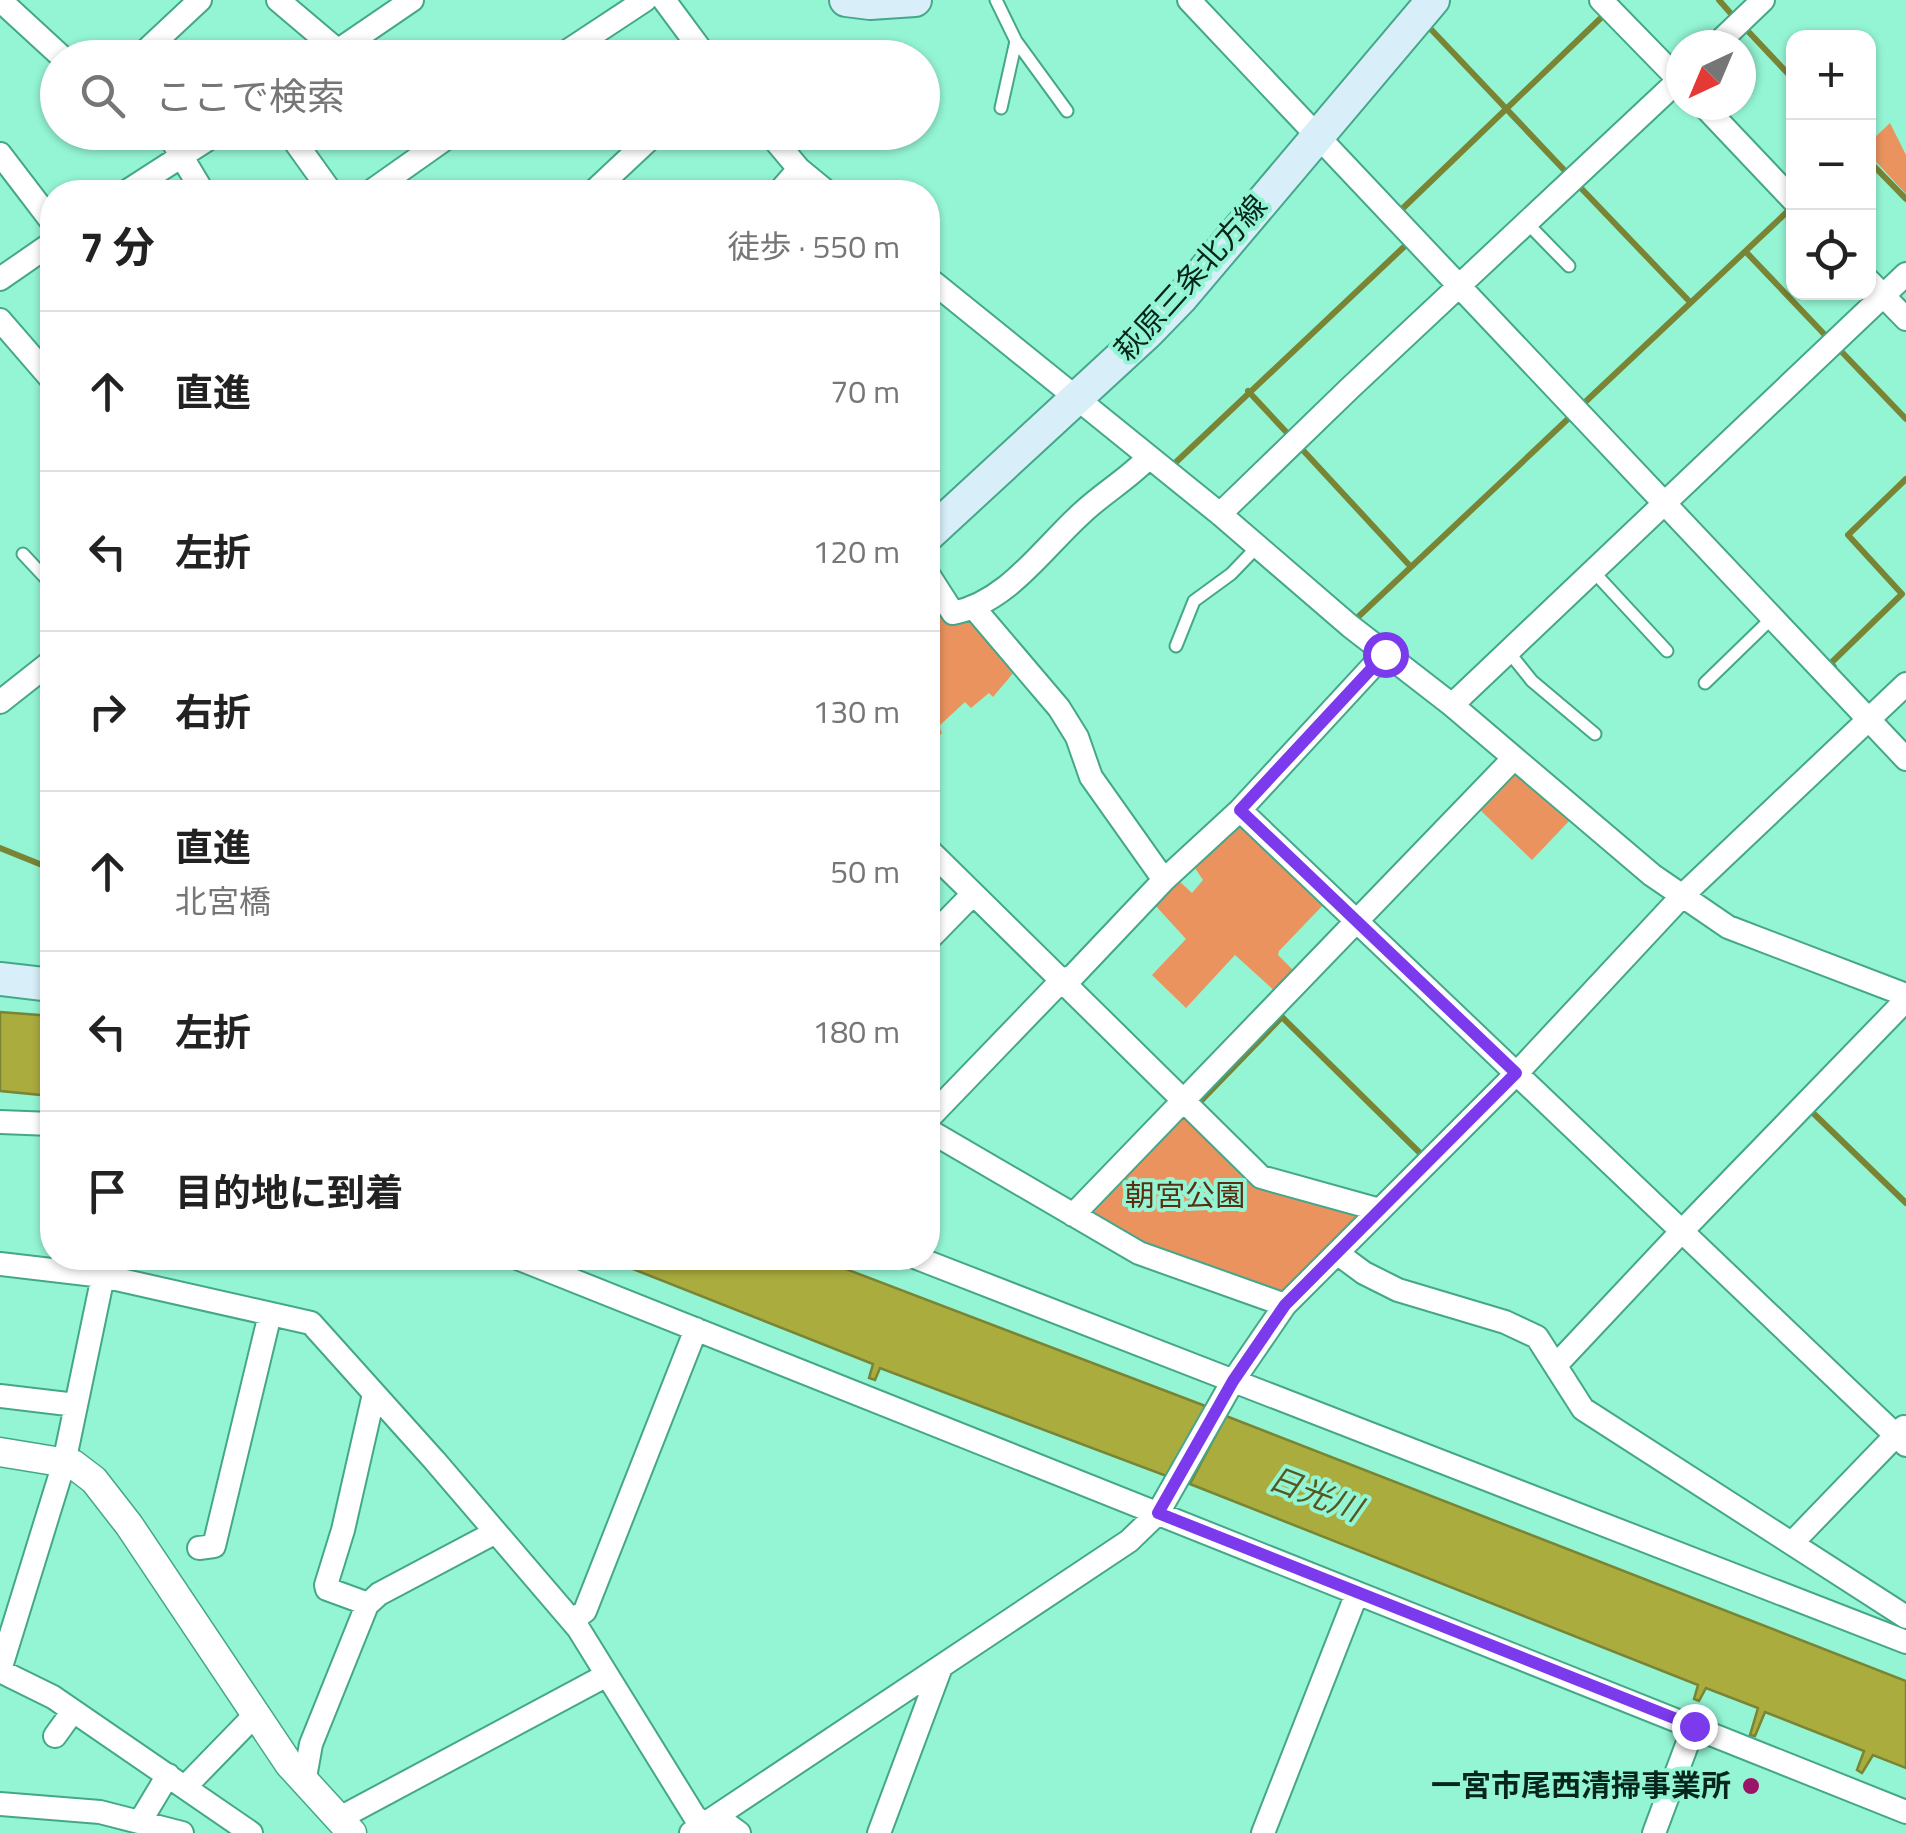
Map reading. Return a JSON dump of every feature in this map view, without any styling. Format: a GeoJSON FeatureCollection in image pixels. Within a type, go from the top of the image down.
{"type":"FeatureCollection","features":[{"type":"Feature","properties":{"kind":"main road"},"geometry":{"type":"LineString","coordinates":[[846,0],[915,0]]}},
{"type":"Feature","properties":{"kind":"main road","name":"萩原三条北方線"},"geometry":{"type":"LineString","coordinates":[[940,524],[1182,297],[1433,0]]}},
{"type":"Feature","properties":{"kind":"main road"},"geometry":{"type":"LineString","coordinates":[[0,980],[40,984]]}},
{"type":"Feature","properties":{"kind":"street"},"geometry":{"type":"LineString","coordinates":[[157,40],[200,0]]}},
{"type":"Feature","properties":{"kind":"street"},"geometry":{"type":"LineString","coordinates":[[278,0],[318,40]]}},
{"type":"Feature","properties":{"kind":"street"},"geometry":{"type":"LineString","coordinates":[[353,40],[412,0]]}},
{"type":"Feature","properties":{"kind":"street"},"geometry":{"type":"LineString","coordinates":[[584,40],[645,0]]}},
{"type":"Feature","properties":{"kind":"street"},"geometry":{"type":"LineString","coordinates":[[664,0],[694,40]]}},
{"type":"Feature","properties":{"kind":"street"},"geometry":{"type":"LineString","coordinates":[[1189,0],[1906,758]]}},
{"type":"Feature","properties":{"kind":"street"},"geometry":{"type":"LineString","coordinates":[[1601,0],[1666,66]]}},
{"type":"Feature","properties":{"kind":"street"},"geometry":{"type":"LineString","coordinates":[[1732,30],[1764,0]]}},
{"type":"Feature","properties":{"kind":"street"},"geometry":{"type":"LineString","coordinates":[[1,1],[43,40]]}},
{"type":"Feature","properties":{"kind":"street"},"geometry":{"type":"LineString","coordinates":[[1220,514],[1666,93]]}},
{"type":"Feature","properties":{"kind":"street"},"geometry":{"type":"LineString","coordinates":[[1717,120],[1786,193]]}},
{"type":"Feature","properties":{"kind":"street"},"geometry":{"type":"LineString","coordinates":[[177,150],[194,180]]}},
{"type":"Feature","properties":{"kind":"street"},"geometry":{"type":"LineString","coordinates":[[145,180],[191,150]]}},
{"type":"Feature","properties":{"kind":"street"},"geometry":{"type":"LineString","coordinates":[[301,150],[322,180]]}},
{"type":"Feature","properties":{"kind":"street"},"geometry":{"type":"LineString","coordinates":[[387,180],[430,150]]}},
{"type":"Feature","properties":{"kind":"street"},"geometry":{"type":"LineString","coordinates":[[607,180],[638,150]]}},
{"type":"Feature","properties":{"kind":"street"},"geometry":{"type":"LineString","coordinates":[[783,150],[812,180]]}},
{"type":"Feature","properties":{"kind":"street"},"geometry":{"type":"LineString","coordinates":[[0,154],[40,206]]}},
{"type":"Feature","properties":{"kind":"street"},"geometry":{"type":"LineString","coordinates":[[790,180],[800,170]]}},
{"type":"Feature","properties":{"kind":"street"},"geometry":{"type":"LineString","coordinates":[[0,279],[40,251]]}},
{"type":"Feature","properties":{"kind":"street"},"geometry":{"type":"LineString","coordinates":[[1906,274],[1876,288],[1906,319]]}},
{"type":"Feature","properties":{"kind":"street"},"geometry":{"type":"LineString","coordinates":[[940,288],[1682,896],[1728,927],[1906,998],[1557,1364]]}},
{"type":"Feature","properties":{"kind":"street"},"geometry":{"type":"LineString","coordinates":[[1452,705],[1664,502],[1864,300]]}},
{"type":"Feature","properties":{"kind":"street"},"geometry":{"type":"LineString","coordinates":[[0,320],[40,366]]}},
{"type":"Feature","properties":{"kind":"street"},"geometry":{"type":"LineString","coordinates":[[940,592],[954,612],[974,608],[1030,567],[1081,514],[1148,458]]}},
{"type":"Feature","properties":{"kind":"street"},"geometry":{"type":"LineString","coordinates":[[974,608],[1058,708],[1077,737],[1090,776],[1164,880]]}},
{"type":"Feature","properties":{"kind":"street"},"geometry":{"type":"LineString","coordinates":[[940,1106],[1060,981],[1073,976],[1164,880],[1240,810],[1385,654]]}},
{"type":"Feature","properties":{"kind":"street"},"geometry":{"type":"LineString","coordinates":[[0,702],[40,670]]}},
{"type":"Feature","properties":{"kind":"street"},"geometry":{"type":"LineString","coordinates":[[708,1827],[1129,1541],[1158,1513],[1233,1381],[1285,1305],[1516,1073],[1682,896],[1906,684]]}},
{"type":"Feature","properties":{"kind":"street"},"geometry":{"type":"LineString","coordinates":[[1073,1215],[1513,759]]}},
{"type":"Feature","properties":{"kind":"street"},"geometry":{"type":"LineString","coordinates":[[1240,810],[1682,1231],[1903,1435],[1792,1544]]}},
{"type":"Feature","properties":{"kind":"street"},"geometry":{"type":"LineString","coordinates":[[940,861],[1261,1177],[1380,1210]]}},
{"type":"Feature","properties":{"kind":"street"},"geometry":{"type":"LineString","coordinates":[[940,928],[973,894]]}},
{"type":"Feature","properties":{"kind":"street"},"geometry":{"type":"LineString","coordinates":[[0,1122],[40,1124]]}},
{"type":"Feature","properties":{"kind":"street"},"geometry":{"type":"LineString","coordinates":[[940,1137],[1139,1253],[1285,1305]]}},
{"type":"Feature","properties":{"kind":"street"},"geometry":{"type":"LineString","coordinates":[[1337,1253],[1364,1273],[1398,1290],[1524,1330],[1536,1338],[1557,1364],[1583,1409],[1906,1617]]}},
{"type":"Feature","properties":{"kind":"street"},"geometry":{"type":"LineString","coordinates":[[940,1267],[1906,1642]]}},
{"type":"Feature","properties":{"kind":"street"},"geometry":{"type":"LineString","coordinates":[[547,1270],[1906,1812]]}},
{"type":"Feature","properties":{"kind":"street"},"geometry":{"type":"LineString","coordinates":[[1,1271],[103,1276],[310,1323],[572,1622],[695,1818],[708,1827],[739,1833]]}},
{"type":"Feature","properties":{"kind":"street"},"geometry":{"type":"LineString","coordinates":[[103,1276],[64,1462],[0,1670],[53,1696],[252,1833]]}},
{"type":"Feature","properties":{"kind":"street"},"geometry":{"type":"LineString","coordinates":[[199,1548],[214,1546],[270,1314]]}},
{"type":"Feature","properties":{"kind":"street"},"geometry":{"type":"LineString","coordinates":[[572,1622],[585,1611],[696,1329]]}},
{"type":"Feature","properties":{"kind":"street"},"geometry":{"type":"LineString","coordinates":[[368,1604],[326,1585],[343,1530],[374,1394]]}},
{"type":"Feature","properties":{"kind":"street"},"geometry":{"type":"LineString","coordinates":[[0,1396],[76,1406]]}},
{"type":"Feature","properties":{"kind":"street"},"geometry":{"type":"LineString","coordinates":[[0,1452],[73,1464],[94,1480],[129,1525],[304,1782],[345,1826],[607,1676]]}},
{"type":"Feature","properties":{"kind":"street"},"geometry":{"type":"LineString","coordinates":[[304,1782],[310,1744],[368,1604],[379,1594],[494,1533]]}},
{"type":"Feature","properties":{"kind":"street"},"geometry":{"type":"LineString","coordinates":[[1262,1833],[1357,1593]]}},
{"type":"Feature","properties":{"kind":"street"},"geometry":{"type":"LineString","coordinates":[[879,1833],[941,1667]]}},
{"type":"Feature","properties":{"kind":"street"},"geometry":{"type":"LineString","coordinates":[[55,1736],[73,1710]]}},
{"type":"Feature","properties":{"kind":"street"},"geometry":{"type":"LineString","coordinates":[[141,1820],[176,1781],[256,1714]]}},
{"type":"Feature","properties":{"kind":"street"},"geometry":{"type":"LineString","coordinates":[[1654,1833],[1694,1726]]}},
{"type":"Feature","properties":{"kind":"street"},"geometry":{"type":"LineString","coordinates":[[0,1804],[100,1812],[182,1833]]}},
{"type":"Feature","properties":{"kind":"lane"},"geometry":{"type":"LineString","coordinates":[[996,0],[1016,41],[1067,111]]}},
{"type":"Feature","properties":{"kind":"lane"},"geometry":{"type":"LineString","coordinates":[[1002,108],[1016,41]]}},
{"type":"Feature","properties":{"kind":"lane"},"geometry":{"type":"LineString","coordinates":[[1527,223],[1569,266]]}},
{"type":"Feature","properties":{"kind":"lane"},"geometry":{"type":"LineString","coordinates":[[1176,646],[1194,600],[1231,574],[1257,546]]}},
{"type":"Feature","properties":{"kind":"lane"},"geometry":{"type":"LineString","coordinates":[[23,554],[40,573]]}},
{"type":"Feature","properties":{"kind":"lane"},"geometry":{"type":"LineString","coordinates":[[1592,570],[1668,651]]}},
{"type":"Feature","properties":{"kind":"lane"},"geometry":{"type":"LineString","coordinates":[[1705,683],[1772,618]]}},
{"type":"Feature","properties":{"kind":"lane"},"geometry":{"type":"LineString","coordinates":[[1508,651],[1532,681],[1595,734]]}},
{"type":"Feature","properties":{"kind":"green space"},"geometry":{"type":"Polygon","coordinates":[[[1890,123],[1906,155],[1906,194],[1876,162],[1876,136],[1890,123]]]}},
{"type":"Feature","properties":{"kind":"green space"},"geometry":{"type":"Polygon","coordinates":[[[940,608],[974,615],[1015,671],[993,697],[989,693],[971,708],[965,702],[940,725],[940,608]]]}},
{"type":"Feature","properties":{"kind":"green space"},"geometry":{"type":"Polygon","coordinates":[[[1515,774],[1570,820],[1532,860],[1476,806],[1506,775],[1515,774]]]}},
{"type":"Feature","properties":{"kind":"green space"},"geometry":{"type":"Polygon","coordinates":[[[1238,823],[1327,901],[1279,951],[1278,955],[1296,973],[1277,993],[1235,955],[1186,1008],[1152,975],[1186,939],[1154,904],[1178,880],[1192,893],[1203,880],[1193,865],[1238,823]]]}},
{"type":"Feature","properties":{"kind":"green space","name":"朝宮公園"},"geometry":{"type":"Polygon","coordinates":[[[1185,1105],[1261,1181],[1371,1212],[1284,1299],[1140,1248],[1092,1214],[1089,1205],[1185,1105]]]}},
{"type":"Feature","properties":{"kind":"water"},"geometry":{"type":"Polygon","coordinates":[[[0,1012],[40,1015],[40,1095],[0,1091],[0,1012]]]}},
{"type":"Feature","properties":{"kind":"water"},"geometry":{"type":"Polygon","coordinates":[[[635,1270],[848,1270],[1208,1407],[1169,1477],[880,1368],[875,1380],[869,1378],[873,1364],[635,1270]]]}},
{"type":"Feature","properties":{"kind":"water","name":"日光川"},"geometry":{"type":"Polygon","coordinates":[[[1226,1416],[1906,1681],[1906,1768],[1873,1755],[1862,1773],[1857,1770],[1864,1751],[1765,1712],[1755,1736],[1750,1735],[1758,1708],[1706,1688],[1699,1701],[1694,1699],[1698,1685],[1190,1484],[1226,1416]]]}},
{"type":"Feature","properties":{"kind":"waterway"},"geometry":{"type":"LineString","coordinates":[[1719,0],[1733,16]]}},
{"type":"Feature","properties":{"kind":"waterway"},"geometry":{"type":"LineString","coordinates":[[1400,211],[1604,15]]}},
{"type":"Feature","properties":{"kind":"waterway"},"geometry":{"type":"LineString","coordinates":[[1426,24],[1566,172]]}},
{"type":"Feature","properties":{"kind":"waterway"},"geometry":{"type":"LineString","coordinates":[[1745,28],[1786,72]]}},
{"type":"Feature","properties":{"kind":"waterway"},"geometry":{"type":"LineString","coordinates":[[1876,168],[1906,199]]}},
{"type":"Feature","properties":{"kind":"waterway"},"geometry":{"type":"LineString","coordinates":[[1579,186],[1690,302]]}},
{"type":"Feature","properties":{"kind":"waterway"},"geometry":{"type":"LineString","coordinates":[[1582,405],[1786,213]]}},
{"type":"Feature","properties":{"kind":"waterway"},"geometry":{"type":"LineString","coordinates":[[1174,464],[1407,244]]}},
{"type":"Feature","properties":{"kind":"waterway"},"geometry":{"type":"LineString","coordinates":[[1746,252],[1825,335]]}},
{"type":"Feature","properties":{"kind":"waterway"},"geometry":{"type":"LineString","coordinates":[[1839,349],[1906,419]]}},
{"type":"Feature","properties":{"kind":"waterway"},"geometry":{"type":"LineString","coordinates":[[1248,391],[1290,436]]}},
{"type":"Feature","properties":{"kind":"waterway"},"geometry":{"type":"LineString","coordinates":[[1358,617],[1570,417]]}},
{"type":"Feature","properties":{"kind":"waterway"},"geometry":{"type":"LineString","coordinates":[[1300,447],[1411,567]]}},
{"type":"Feature","properties":{"kind":"waterway"},"geometry":{"type":"LineString","coordinates":[[1834,667],[1831,663],[1902,594],[1848,535],[1906,479]]}},
{"type":"Feature","properties":{"kind":"waterway"},"geometry":{"type":"LineString","coordinates":[[0,848],[40,864]]}},
{"type":"Feature","properties":{"kind":"waterway"},"geometry":{"type":"LineString","coordinates":[[1201,1101],[1282,1017],[1422,1155]]}},
{"type":"Feature","properties":{"kind":"waterway"},"geometry":{"type":"LineString","coordinates":[[1810,1110],[1906,1203]]}},
{"type":"Feature","properties":{"kind":"place","name":"一宮市尾西清掃事業所"},"geometry":{"type":"Point","coordinates":[1751,1786]}},
{"type":"Feature","properties":{"kind":"route"},"geometry":{"type":"LineString","coordinates":[[1385,654],[1240,810],[1516,1073],[1285,1305],[1233,1381],[1158,1513],[1694,1726]]}}]}
